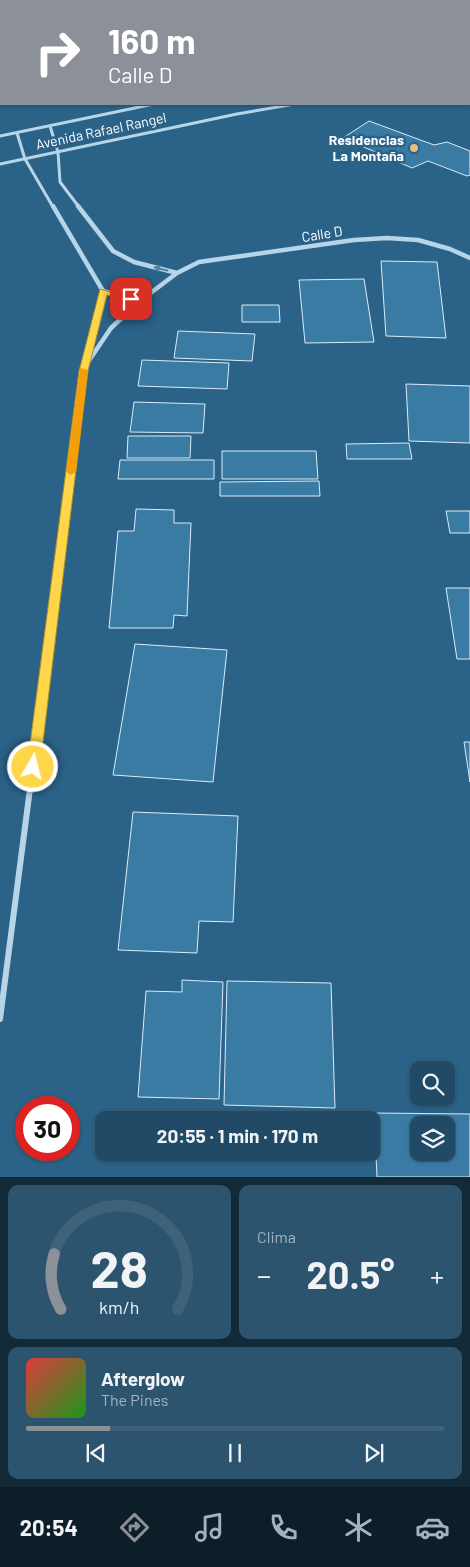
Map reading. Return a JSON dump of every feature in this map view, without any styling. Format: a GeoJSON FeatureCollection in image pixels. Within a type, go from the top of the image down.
{"type":"FeatureCollection","features":[{"type":"Feature","properties":{"kind":"street","name":"Avenida Rafael Rangel"},"geometry":{"type":"LineString","coordinates":[[0,136],[149,105]]}},
{"type":"Feature","properties":{"kind":"street","name":"Avenida Rafael Rangel"},"geometry":{"type":"LineString","coordinates":[[0,164],[237,114],[289,105]]}},
{"type":"Feature","properties":{"kind":"street"},"geometry":{"type":"LineString","coordinates":[[50,126],[58,152],[60,182],[102,237],[104,244],[123,257],[177,273]]}},
{"type":"Feature","properties":{"kind":"street"},"geometry":{"type":"LineString","coordinates":[[17,133],[25,159],[103,291],[140,301]]}},
{"type":"Feature","properties":{"kind":"street","name":"Calle D"},"geometry":{"type":"LineString","coordinates":[[83,371],[99,340],[114,323],[177,273],[199,262],[323,246],[354,240],[387,238],[418,240],[450,249],[470,258]]}},
{"type":"Feature","properties":{"kind":"street"},"geometry":{"type":"LineString","coordinates":[[0,1019],[83,371],[103,291]]}},
{"type":"Feature","properties":{"kind":"building","name":"Residencias La Montaña"},"geometry":{"type":"Polygon","coordinates":[[[369,121],[434,145],[447,142],[470,151],[470,175],[467,176],[428,161],[412,168],[343,138],[369,121]]]}},
{"type":"Feature","properties":{"kind":"building"},"geometry":{"type":"Polygon","coordinates":[[[381,261],[437,262],[446,338],[386,336],[381,261]]]}},
{"type":"Feature","properties":{"kind":"building"},"geometry":{"type":"Polygon","coordinates":[[[364,279],[374,342],[305,343],[299,280],[364,279]]]}},
{"type":"Feature","properties":{"kind":"building"},"geometry":{"type":"Polygon","coordinates":[[[242,305],[279,305],[280,322],[242,322],[242,305]]]}},
{"type":"Feature","properties":{"kind":"building"},"geometry":{"type":"Polygon","coordinates":[[[178,331],[255,334],[252,361],[174,358],[178,331]]]}},
{"type":"Feature","properties":{"kind":"building"},"geometry":{"type":"Polygon","coordinates":[[[142,360],[229,363],[227,389],[138,386],[142,360]]]}},
{"type":"Feature","properties":{"kind":"building"},"geometry":{"type":"Polygon","coordinates":[[[406,384],[470,386],[470,443],[409,441],[406,384]]]}},
{"type":"Feature","properties":{"kind":"building"},"geometry":{"type":"Polygon","coordinates":[[[134,402],[205,404],[203,433],[130,432],[134,402]]]}},
{"type":"Feature","properties":{"kind":"building"},"geometry":{"type":"Polygon","coordinates":[[[128,436],[191,436],[190,458],[127,458],[128,436]]]}},
{"type":"Feature","properties":{"kind":"building"},"geometry":{"type":"Polygon","coordinates":[[[409,443],[412,459],[347,459],[346,444],[409,443]]]}},
{"type":"Feature","properties":{"kind":"building"},"geometry":{"type":"Polygon","coordinates":[[[222,451],[316,451],[318,479],[222,479],[222,451]]]}},
{"type":"Feature","properties":{"kind":"building"},"geometry":{"type":"Polygon","coordinates":[[[120,460],[214,460],[214,479],[118,479],[120,460]]]}},
{"type":"Feature","properties":{"kind":"building"},"geometry":{"type":"Polygon","coordinates":[[[319,481],[320,496],[220,496],[220,482],[319,481]]]}},
{"type":"Feature","properties":{"kind":"building"},"geometry":{"type":"Polygon","coordinates":[[[136,509],[174,510],[174,523],[191,523],[187,616],[174,615],[173,628],[109,628],[118,531],[134,531],[136,509]]]}},
{"type":"Feature","properties":{"kind":"building"},"geometry":{"type":"Polygon","coordinates":[[[446,511],[470,511],[470,533],[450,533],[446,511]]]}},
{"type":"Feature","properties":{"kind":"building"},"geometry":{"type":"Polygon","coordinates":[[[446,588],[470,588],[470,659],[457,659],[446,588]]]}},
{"type":"Feature","properties":{"kind":"building"},"geometry":{"type":"Polygon","coordinates":[[[135,644],[227,650],[213,782],[113,775],[135,644]]]}},
{"type":"Feature","properties":{"kind":"building"},"geometry":{"type":"Polygon","coordinates":[[[464,742],[470,742],[470,782],[464,742]]]}},
{"type":"Feature","properties":{"kind":"building"},"geometry":{"type":"Polygon","coordinates":[[[133,812],[238,816],[233,922],[199,921],[197,953],[118,950],[133,812]]]}},
{"type":"Feature","properties":{"kind":"building"},"geometry":{"type":"Polygon","coordinates":[[[182,980],[223,982],[219,1099],[138,1097],[146,991],[182,992],[182,980]]]}},
{"type":"Feature","properties":{"kind":"building"},"geometry":{"type":"Polygon","coordinates":[[[227,981],[331,983],[335,1108],[224,1105],[227,981]]]}},
{"type":"Feature","properties":{"kind":"building"},"geometry":{"type":"Polygon","coordinates":[[[380,1113],[470,1114],[470,1177],[377,1177],[376,1161],[380,1161],[380,1113]]]}},
{"type":"Feature","properties":{"kind":"slow traffic"},"geometry":{"type":"LineString","coordinates":[[71,472],[84,370]]}},
{"type":"Feature","properties":{"kind":"place","name":"Residencias La Montaña"},"geometry":{"type":"Point","coordinates":[414,148]}},
{"type":"Feature","properties":{"kind":"route"},"geometry":{"type":"LineString","coordinates":[[33,767],[83,371],[103,291],[131,299]]}}]}
